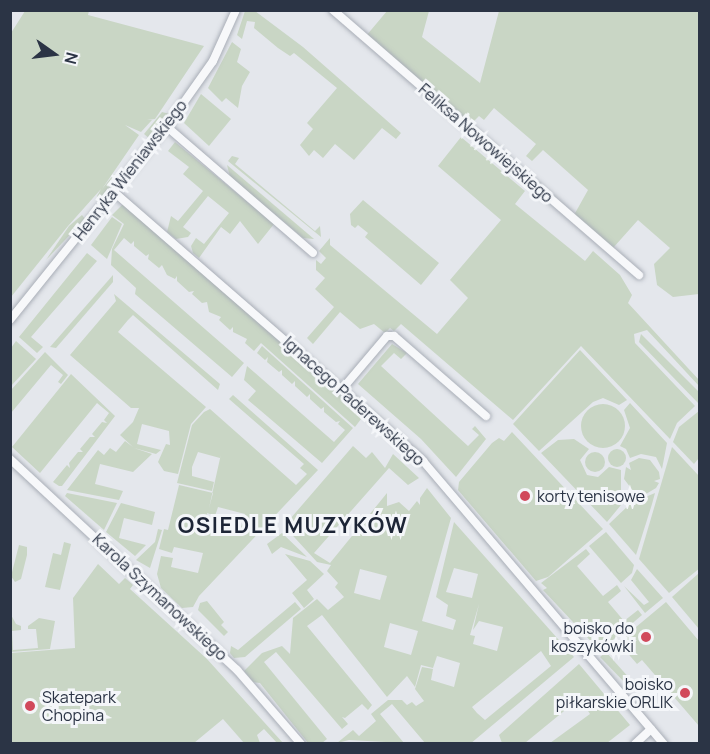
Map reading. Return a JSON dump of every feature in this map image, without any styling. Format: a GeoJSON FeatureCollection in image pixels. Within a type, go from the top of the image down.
{"type":"FeatureCollection","features":[{"type":"Feature","properties":{"kind":"street","name":"Henryka Wieniawskiego"},"geometry":{"type":"LineString","coordinates":[[10,320],[166,126],[213,61],[236,10]]}},
{"type":"Feature","properties":{"kind":"street","name":"Feliksa Nowowiejskiego"},"geometry":{"type":"LineString","coordinates":[[333,10],[639,275]]}},
{"type":"Feature","properties":{"kind":"street"},"geometry":{"type":"LineString","coordinates":[[166,126],[313,253]]}},
{"type":"Feature","properties":{"kind":"street","name":"Ignacego Paderewskiego"},"geometry":{"type":"LineString","coordinates":[[114,192],[343,388],[423,461],[663,744]]}},
{"type":"Feature","properties":{"kind":"street"},"geometry":{"type":"LineString","coordinates":[[343,388],[387,336],[394,336],[486,416]]}},
{"type":"Feature","properties":{"kind":"street","name":"Karola Szymanowskiego"},"geometry":{"type":"LineString","coordinates":[[10,459],[237,670],[301,744]]}},
{"type":"Feature","properties":{"kind":"street"},"geometry":{"type":"LineString","coordinates":[[635,744],[651,729]]}},
{"type":"Feature","properties":{"kind":"green space"},"geometry":{"type":"Polygon","coordinates":[[[25,11],[89,11],[88,15],[204,46],[155,119],[147,120],[152,120],[141,132],[125,125],[139,135],[102,189],[114,174],[117,180],[100,202],[97,196],[101,189],[11,297],[11,33],[25,11]]]}},
{"type":"Feature","properties":{"kind":"green space"},"geometry":{"type":"Polygon","coordinates":[[[245,11],[255,11],[303,47],[401,133],[396,139],[382,128],[354,160],[335,144],[323,158],[314,150],[309,156],[300,145],[313,129],[307,123],[337,88],[294,53],[290,56],[278,48],[254,28],[255,22],[247,21],[242,39],[237,35],[245,11]]]}},
{"type":"Feature","properties":{"kind":"green space"},"geometry":{"type":"Polygon","coordinates":[[[387,11],[429,11],[422,37],[480,83],[499,11],[699,11],[699,294],[673,297],[657,285],[654,264],[670,248],[638,220],[613,248],[574,215],[588,190],[543,150],[532,161],[526,156],[536,144],[494,108],[484,120],[479,116],[469,126],[366,36],[387,11]]]}},
{"type":"Feature","properties":{"kind":"green space"},"geometry":{"type":"Polygon","coordinates":[[[232,42],[241,49],[237,62],[250,72],[242,86],[238,108],[226,98],[222,102],[208,88],[232,42]]]}},
{"type":"Feature","properties":{"kind":"green space"},"geometry":{"type":"Polygon","coordinates":[[[201,94],[231,119],[209,146],[184,123],[201,94]]]}},
{"type":"Feature","properties":{"kind":"green space"},"geometry":{"type":"Polygon","coordinates":[[[162,112],[170,114],[150,139],[144,134],[162,112]]]}},
{"type":"Feature","properties":{"kind":"green space"},"geometry":{"type":"Polygon","coordinates":[[[461,137],[525,191],[515,204],[585,261],[593,251],[620,275],[632,295],[628,303],[699,380],[699,386],[647,330],[634,334],[635,343],[695,406],[677,423],[670,439],[581,346],[513,420],[401,324],[394,331],[390,328],[385,333],[374,324],[360,329],[340,312],[313,344],[307,338],[334,307],[315,289],[325,278],[316,270],[316,260],[321,264],[326,258],[319,251],[330,238],[330,245],[437,334],[468,298],[450,280],[501,220],[438,166],[461,137]]]}},
{"type":"Feature","properties":{"kind":"green space"},"geometry":{"type":"Polygon","coordinates":[[[175,142],[274,224],[258,244],[240,221],[230,234],[221,227],[199,258],[193,253],[191,246],[196,238],[204,244],[229,213],[208,196],[183,227],[191,233],[188,237],[176,239],[167,232],[171,216],[178,221],[203,191],[183,174],[189,167],[168,151],[175,142]]]}},
{"type":"Feature","properties":{"kind":"green space"},"geometry":{"type":"Polygon","coordinates":[[[232,156],[239,158],[235,164],[315,231],[320,226],[321,237],[228,161],[232,156]]]}},
{"type":"Feature","properties":{"kind":"green space"},"geometry":{"type":"Polygon","coordinates":[[[227,165],[314,239],[303,238],[230,177],[227,165]]]}},
{"type":"Feature","properties":{"kind":"green space"},"geometry":{"type":"Polygon","coordinates":[[[363,200],[439,263],[421,285],[365,237],[368,233],[358,225],[355,228],[351,225],[350,214],[363,200]]]}},
{"type":"Feature","properties":{"kind":"green space"},"geometry":{"type":"Polygon","coordinates":[[[123,204],[359,411],[361,419],[355,427],[261,343],[254,351],[245,343],[247,339],[233,332],[233,327],[230,330],[219,320],[221,317],[209,312],[207,302],[202,303],[192,294],[194,291],[189,292],[177,281],[177,276],[175,279],[167,275],[162,265],[159,268],[148,259],[149,254],[146,256],[134,246],[134,241],[131,244],[124,238],[114,250],[244,363],[232,377],[135,294],[136,288],[111,265],[112,249],[124,224],[112,215],[123,204]]]}},
{"type":"Feature","properties":{"kind":"green space"},"geometry":{"type":"Polygon","coordinates":[[[82,215],[85,219],[46,260],[69,226],[82,215]]]}},
{"type":"Feature","properties":{"kind":"green space"},"geometry":{"type":"Polygon","coordinates":[[[112,217],[122,224],[107,259],[91,245],[112,217]]]}},
{"type":"Feature","properties":{"kind":"green space"},"geometry":{"type":"Polygon","coordinates":[[[87,253],[97,261],[31,337],[43,347],[37,353],[19,337],[87,253]]]}},
{"type":"Feature","properties":{"kind":"green space"},"geometry":{"type":"Polygon","coordinates":[[[113,275],[113,282],[56,348],[50,347],[113,275]]]}},
{"type":"Feature","properties":{"kind":"green space"},"geometry":{"type":"Polygon","coordinates":[[[114,294],[220,384],[218,390],[133,315],[128,320],[118,332],[206,407],[191,424],[178,474],[164,471],[158,462],[166,444],[170,445],[169,431],[142,424],[137,444],[161,450],[156,454],[134,448],[152,454],[133,472],[100,464],[95,484],[123,491],[119,500],[67,490],[98,450],[104,455],[110,448],[116,452],[125,441],[133,447],[120,435],[133,422],[139,408],[131,408],[70,355],[116,301],[114,294]]]}},
{"type":"Feature","properties":{"kind":"green space"},"geometry":{"type":"Polygon","coordinates":[[[641,334],[699,392],[699,404],[639,342],[641,334]]]}},
{"type":"Feature","properties":{"kind":"green space"},"geometry":{"type":"Polygon","coordinates":[[[16,341],[36,359],[11,386],[11,348],[16,341]]]}},
{"type":"Feature","properties":{"kind":"green space"},"geometry":{"type":"Polygon","coordinates":[[[392,344],[407,353],[401,359],[394,353],[381,366],[468,446],[479,435],[472,429],[475,426],[486,439],[456,477],[421,439],[358,384],[392,344]]]}},
{"type":"Feature","properties":{"kind":"green space"},"geometry":{"type":"Polygon","coordinates":[[[262,346],[353,428],[322,463],[248,400],[256,391],[244,380],[247,366],[334,442],[345,430],[338,424],[340,421],[336,422],[324,412],[324,407],[321,409],[310,399],[310,394],[307,397],[295,386],[295,381],[292,384],[282,375],[282,370],[279,372],[267,362],[268,357],[265,360],[257,353],[262,346]]]}},
{"type":"Feature","properties":{"kind":"green space"},"geometry":{"type":"Polygon","coordinates":[[[580,350],[627,400],[619,405],[603,398],[593,402],[539,451],[513,424],[580,350]]]}},
{"type":"Feature","properties":{"kind":"green space"},"geometry":{"type":"Polygon","coordinates":[[[45,352],[68,375],[61,384],[58,382],[63,375],[51,365],[11,413],[11,390],[45,352]]]}},
{"type":"Feature","properties":{"kind":"green space"},"geometry":{"type":"Polygon","coordinates":[[[71,374],[115,416],[62,486],[59,486],[53,482],[67,465],[70,468],[69,463],[78,452],[83,452],[80,449],[90,437],[95,437],[92,434],[102,422],[107,423],[104,420],[109,413],[97,403],[40,473],[12,447],[71,374]]]}},
{"type":"Feature","properties":{"kind":"green space"},"geometry":{"type":"Polygon","coordinates":[[[233,395],[318,470],[199,596],[193,607],[182,608],[161,588],[157,574],[161,556],[173,558],[171,567],[198,573],[203,553],[174,547],[172,553],[159,549],[164,529],[168,530],[179,485],[212,493],[221,454],[220,458],[198,452],[192,467],[192,476],[214,482],[212,491],[177,483],[192,425],[210,409],[296,485],[307,474],[300,468],[304,464],[229,399],[233,395]],[[218,507],[215,516],[207,513],[209,527],[239,534],[245,514],[218,507]]]}},
{"type":"Feature","properties":{"kind":"green space"},"geometry":{"type":"Polygon","coordinates":[[[630,403],[667,443],[662,469],[656,457],[641,454],[630,458],[626,449],[620,446],[630,428],[624,410],[630,403]]]}},
{"type":"Feature","properties":{"kind":"green space"},"geometry":{"type":"Polygon","coordinates":[[[603,404],[612,405],[619,410],[624,417],[624,435],[619,442],[612,447],[603,448],[594,447],[587,442],[582,435],[581,426],[582,417],[587,410],[594,405],[603,404]]]}},
{"type":"Feature","properties":{"kind":"green space"},"geometry":{"type":"Polygon","coordinates":[[[699,411],[699,458],[694,464],[673,442],[679,427],[699,411]]]}},
{"type":"Feature","properties":{"kind":"green space"},"geometry":{"type":"Polygon","coordinates":[[[512,432],[603,529],[548,577],[536,581],[458,490],[459,482],[492,443],[499,438],[504,441],[512,432]]]}},
{"type":"Feature","properties":{"kind":"green space"},"geometry":{"type":"Polygon","coordinates":[[[574,439],[589,449],[580,460],[587,475],[598,477],[609,467],[621,470],[621,505],[607,522],[541,453],[558,440],[574,439]]]}},
{"type":"Feature","properties":{"kind":"green space"},"geometry":{"type":"Polygon","coordinates":[[[353,446],[366,458],[372,452],[385,468],[393,454],[419,478],[408,485],[389,468],[314,553],[330,563],[387,493],[387,506],[399,502],[409,511],[417,501],[420,505],[420,498],[427,488],[451,518],[422,621],[453,630],[456,620],[446,616],[448,605],[436,597],[454,522],[574,657],[470,744],[425,743],[392,704],[380,714],[404,743],[349,740],[337,743],[353,730],[359,736],[376,721],[371,714],[388,700],[402,700],[407,705],[412,702],[416,706],[424,701],[415,689],[422,667],[433,669],[431,680],[454,687],[460,663],[437,656],[433,668],[421,665],[415,687],[407,676],[387,697],[322,615],[307,626],[372,705],[368,710],[362,704],[345,718],[342,717],[348,724],[342,729],[276,652],[264,662],[327,739],[322,743],[308,743],[260,683],[253,682],[244,671],[262,653],[282,646],[290,654],[293,618],[317,599],[328,610],[344,597],[335,587],[338,583],[327,571],[331,565],[317,562],[284,526],[353,446]],[[454,568],[446,592],[472,598],[478,574],[454,568]],[[360,569],[354,593],[380,600],[387,576],[360,569]],[[479,604],[470,635],[475,636],[473,644],[497,651],[503,627],[479,621],[473,630],[479,604]],[[390,623],[384,647],[411,655],[418,631],[390,623]],[[541,651],[472,707],[485,720],[551,666],[541,651]]]}},
{"type":"Feature","properties":{"kind":"green space"},"geometry":{"type":"Polygon","coordinates":[[[672,447],[699,476],[700,568],[669,593],[639,559],[672,447]]]}},
{"type":"Feature","properties":{"kind":"green space"},"geometry":{"type":"Polygon","coordinates":[[[617,449],[623,452],[626,458],[623,464],[617,467],[611,464],[608,458],[611,452],[617,449]]]}},
{"type":"Feature","properties":{"kind":"green space"},"geometry":{"type":"Polygon","coordinates":[[[595,452],[602,455],[605,462],[602,469],[595,472],[588,469],[585,462],[588,455],[595,452]]]}},
{"type":"Feature","properties":{"kind":"green space"},"geometry":{"type":"Polygon","coordinates":[[[639,458],[650,460],[659,472],[660,479],[654,481],[659,483],[656,488],[646,494],[634,492],[624,479],[626,467],[631,470],[629,463],[639,458]]]}},
{"type":"Feature","properties":{"kind":"green space"},"geometry":{"type":"Polygon","coordinates":[[[67,493],[117,503],[104,530],[65,496],[67,493]]]}},
{"type":"Feature","properties":{"kind":"green space"},"geometry":{"type":"Polygon","coordinates":[[[655,493],[636,555],[609,524],[631,503],[655,493]]]}},
{"type":"Feature","properties":{"kind":"green space"},"geometry":{"type":"Polygon","coordinates":[[[121,503],[155,512],[152,525],[124,518],[119,538],[146,545],[135,556],[106,532],[121,503]]]}},
{"type":"Feature","properties":{"kind":"green space"},"geometry":{"type":"Polygon","coordinates":[[[158,529],[162,530],[150,568],[136,560],[155,542],[158,529]]]}},
{"type":"Feature","properties":{"kind":"green space"},"geometry":{"type":"Polygon","coordinates":[[[606,532],[634,565],[632,573],[621,583],[589,546],[606,532]]]}},
{"type":"Feature","properties":{"kind":"green space"},"geometry":{"type":"Polygon","coordinates":[[[282,533],[307,557],[281,547],[272,554],[267,544],[282,533]]]}},
{"type":"Feature","properties":{"kind":"green space"},"geometry":{"type":"Polygon","coordinates":[[[64,542],[71,544],[60,590],[45,587],[53,553],[61,555],[64,542]]]}},
{"type":"Feature","properties":{"kind":"green space"},"geometry":{"type":"Polygon","coordinates":[[[19,545],[27,547],[27,555],[21,579],[15,582],[11,576],[19,545]]]}},
{"type":"Feature","properties":{"kind":"green space"},"geometry":{"type":"Polygon","coordinates":[[[586,549],[590,554],[577,566],[603,596],[617,585],[621,591],[608,602],[624,621],[638,610],[642,615],[600,651],[543,590],[547,588],[541,583],[586,549]]]}},
{"type":"Feature","properties":{"kind":"green space"},"geometry":{"type":"Polygon","coordinates":[[[285,554],[310,561],[324,574],[307,590],[314,599],[304,608],[292,593],[307,580],[285,554]]]}},
{"type":"Feature","properties":{"kind":"green space"},"geometry":{"type":"Polygon","coordinates":[[[98,564],[119,584],[125,578],[133,585],[130,589],[207,659],[283,743],[277,743],[264,729],[257,735],[260,743],[244,743],[223,719],[194,743],[11,743],[11,653],[75,648],[73,598],[98,564]]]}},
{"type":"Feature","properties":{"kind":"green space"},"geometry":{"type":"Polygon","coordinates":[[[637,569],[663,598],[645,613],[624,586],[644,605],[649,602],[631,580],[637,569]]]}},
{"type":"Feature","properties":{"kind":"green space"},"geometry":{"type":"Polygon","coordinates":[[[699,573],[699,629],[672,597],[699,573]]]}},
{"type":"Feature","properties":{"kind":"green space"},"geometry":{"type":"Polygon","coordinates":[[[207,601],[224,622],[221,625],[228,632],[224,636],[198,610],[200,603],[207,601]]]}},
{"type":"Feature","properties":{"kind":"green space"},"geometry":{"type":"Polygon","coordinates":[[[295,602],[301,609],[245,657],[234,658],[230,653],[231,646],[238,650],[295,602]]]}},
{"type":"Feature","properties":{"kind":"green space"},"geometry":{"type":"Polygon","coordinates":[[[666,602],[699,641],[699,726],[642,660],[637,664],[618,642],[666,602]]]}},
{"type":"Feature","properties":{"kind":"green space"},"geometry":{"type":"Polygon","coordinates":[[[10,613],[16,624],[21,626],[21,630],[12,631],[13,650],[38,648],[36,629],[28,629],[28,626],[39,618],[55,621],[50,649],[11,652],[10,613]]]}},
{"type":"Feature","properties":{"kind":"green space"},"geometry":{"type":"Polygon","coordinates":[[[606,652],[631,680],[628,686],[600,657],[606,652]]]}},
{"type":"Feature","properties":{"kind":"green space"},"geometry":{"type":"Polygon","coordinates":[[[579,664],[630,725],[607,743],[550,743],[590,714],[580,698],[525,743],[502,743],[499,735],[579,664]]]}},
{"type":"Feature","properties":{"kind":"place","name":"korty tenisowe"},"geometry":{"type":"Point","coordinates":[525,496]}},
{"type":"Feature","properties":{"kind":"place","name":"boisko do koszykówki"},"geometry":{"type":"Point","coordinates":[646,637]}},
{"type":"Feature","properties":{"kind":"place","name":"boisko piłkarskie ORLIK"},"geometry":{"type":"Point","coordinates":[685,693]}},
{"type":"Feature","properties":{"kind":"place","name":"Skatepark Chopina"},"geometry":{"type":"Point","coordinates":[30,706]}},
{"type":"Feature","properties":{"kind":"district","name":"OSIEDLE MUZYKÓW"},"geometry":{"type":"Point","coordinates":[293,526]}}]}
